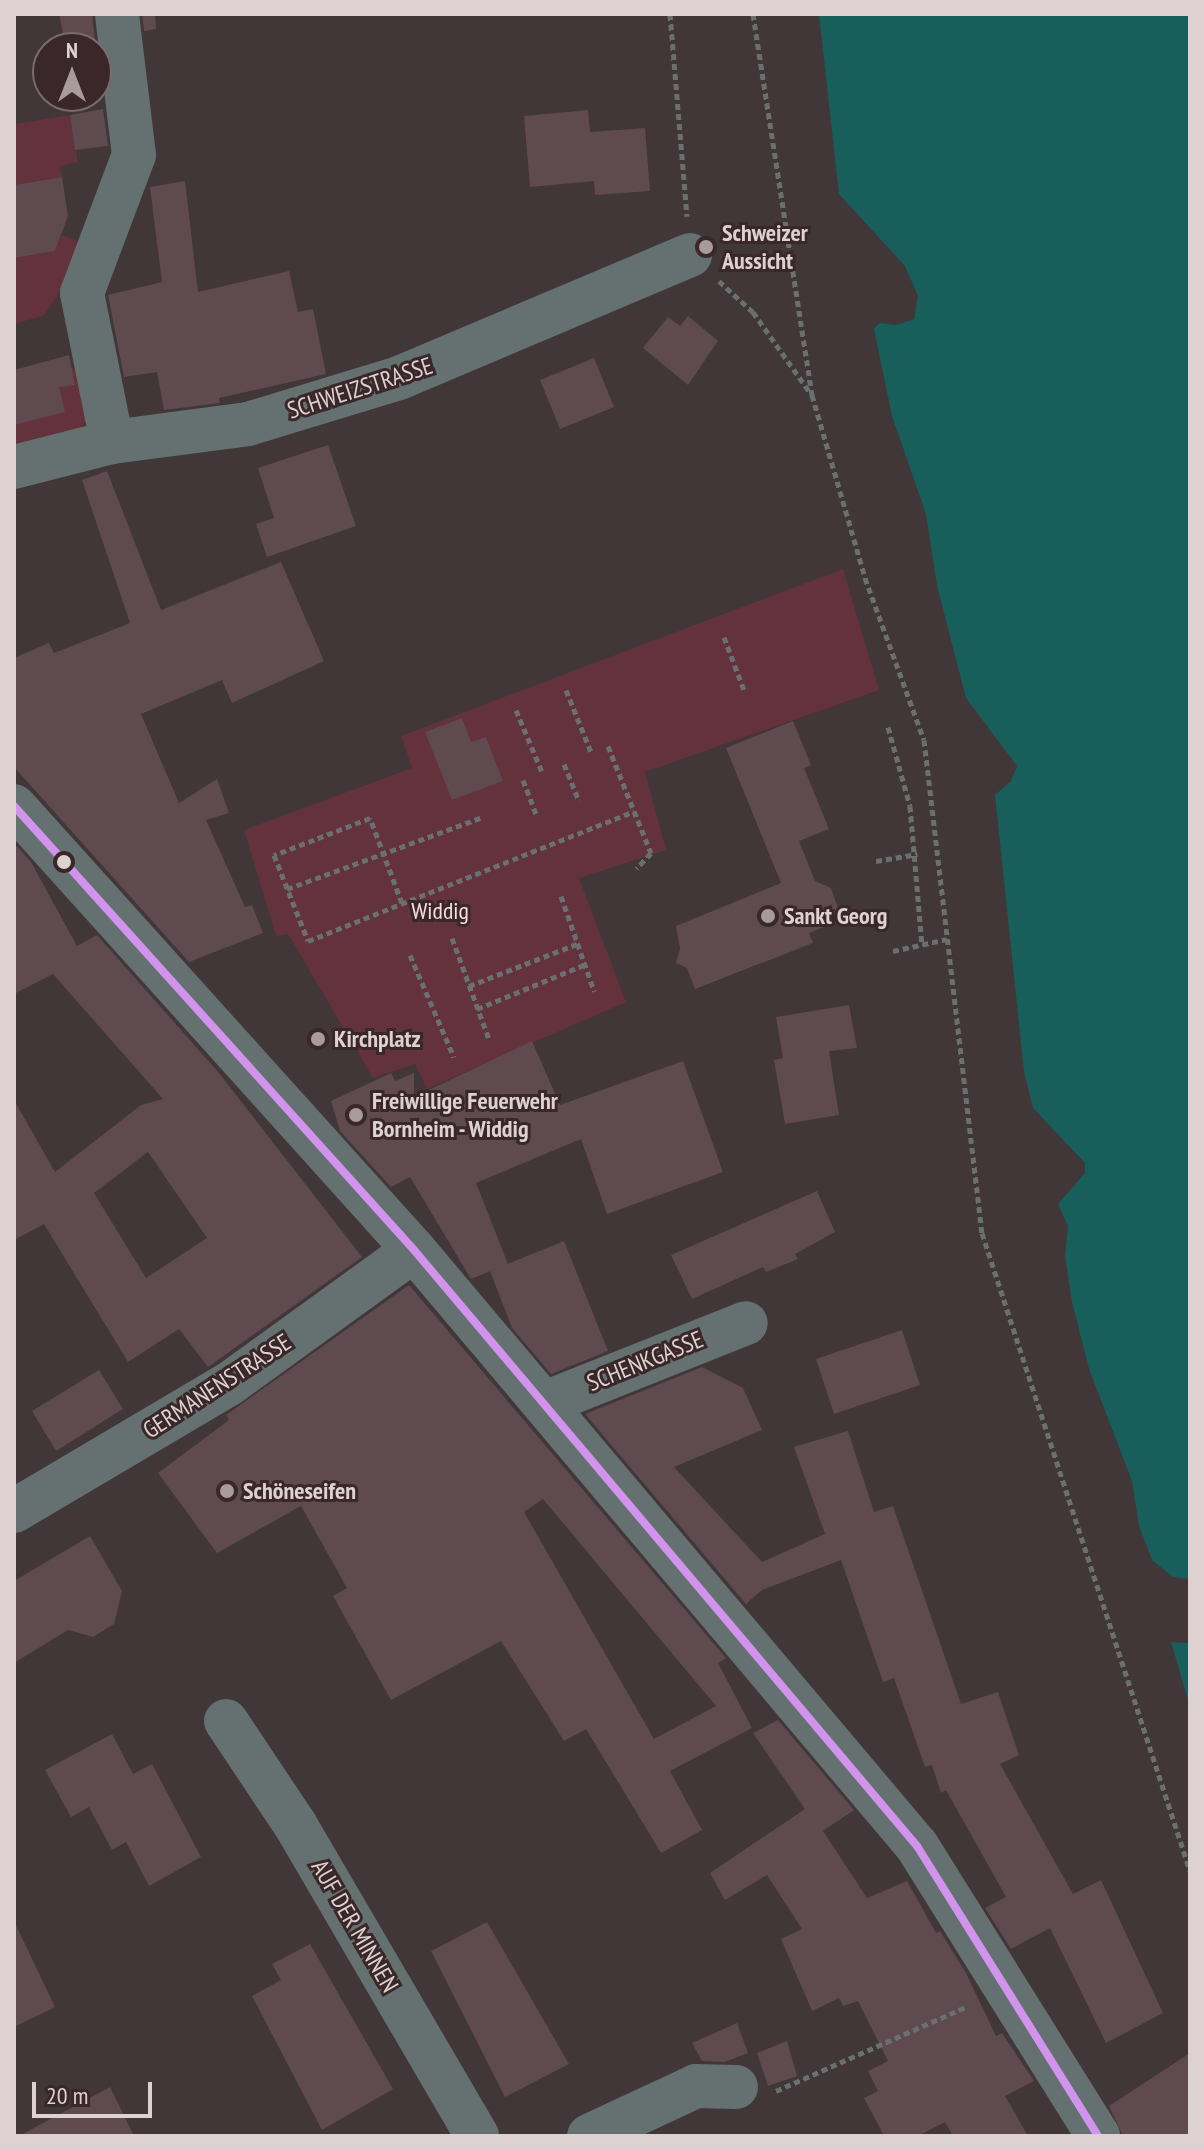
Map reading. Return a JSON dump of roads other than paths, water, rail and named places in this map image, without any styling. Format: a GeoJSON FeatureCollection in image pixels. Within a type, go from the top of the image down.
{"type":"FeatureCollection","features":[{"type":"Feature","properties":{"kind":"street"},"geometry":{"type":"LineString","coordinates":[[112,442],[82,293],[134,155],[117,14]]}},
{"type":"Feature","properties":{"kind":"street","name":"SCHWEIZSTRASSE"},"geometry":{"type":"LineString","coordinates":[[14,467],[112,442],[248,424],[399,378],[690,255]]}},
{"type":"Feature","properties":{"kind":"street"},"geometry":{"type":"LineString","coordinates":[[14,806],[414,1250],[917,1846],[1098,2136]]}},
{"type":"Feature","properties":{"kind":"street","name":"GERMANENSTRASSE"},"geometry":{"type":"LineString","coordinates":[[14,1511],[229,1384],[414,1250]]}},
{"type":"Feature","properties":{"kind":"street","name":"SCHENKGASSE"},"geometry":{"type":"LineString","coordinates":[[545,1403],[746,1323]]}},
{"type":"Feature","properties":{"kind":"street","name":"AUF DER MINNEN"},"geometry":{"type":"LineString","coordinates":[[226,1721],[296,1826],[477,2136]]}},
{"type":"Feature","properties":{"kind":"street"},"geometry":{"type":"LineString","coordinates":[[589,2136],[696,2086],[736,2087]]}},
{"type":"Feature","properties":{"kind":"water"},"geometry":{"type":"Polygon","coordinates":[[[819,14],[1190,14],[1190,1579],[1173,1577],[1152,1560],[1139,1526],[1132,1481],[1089,1369],[1072,1302],[1065,1256],[1068,1226],[1058,1204],[1085,1173],[1085,1163],[1033,1108],[1024,1072],[995,795],[1011,781],[1017,766],[966,698],[937,586],[926,514],[892,416],[874,329],[879,323],[897,325],[914,319],[918,296],[905,266],[839,194],[819,14]]]}},
{"type":"Feature","properties":{"kind":"water"},"geometry":{"type":"Polygon","coordinates":[[[1171,1642],[1190,1643],[1190,1707],[1171,1642]]]}},
{"type":"Feature","properties":{"kind":"place","name":"Schweizer Aussicht"},"geometry":{"type":"Point","coordinates":[706,247]}},
{"type":"Feature","properties":{"kind":"place","name":"Sankt Georg"},"geometry":{"type":"Point","coordinates":[768,916]}},
{"type":"Feature","properties":{"kind":"place","name":"Kirchplatz"},"geometry":{"type":"Point","coordinates":[318,1039]}},
{"type":"Feature","properties":{"kind":"place","name":"Freiwillige Feuerwehr Bornheim - Widdig"},"geometry":{"type":"Point","coordinates":[356,1115]}},
{"type":"Feature","properties":{"kind":"place","name":"Schöneseifen"},"geometry":{"type":"Point","coordinates":[227,1491]}},
{"type":"Feature","properties":{"kind":"park label","name":"Widdig"},"geometry":{"type":"Point","coordinates":[440,911]}}]}
